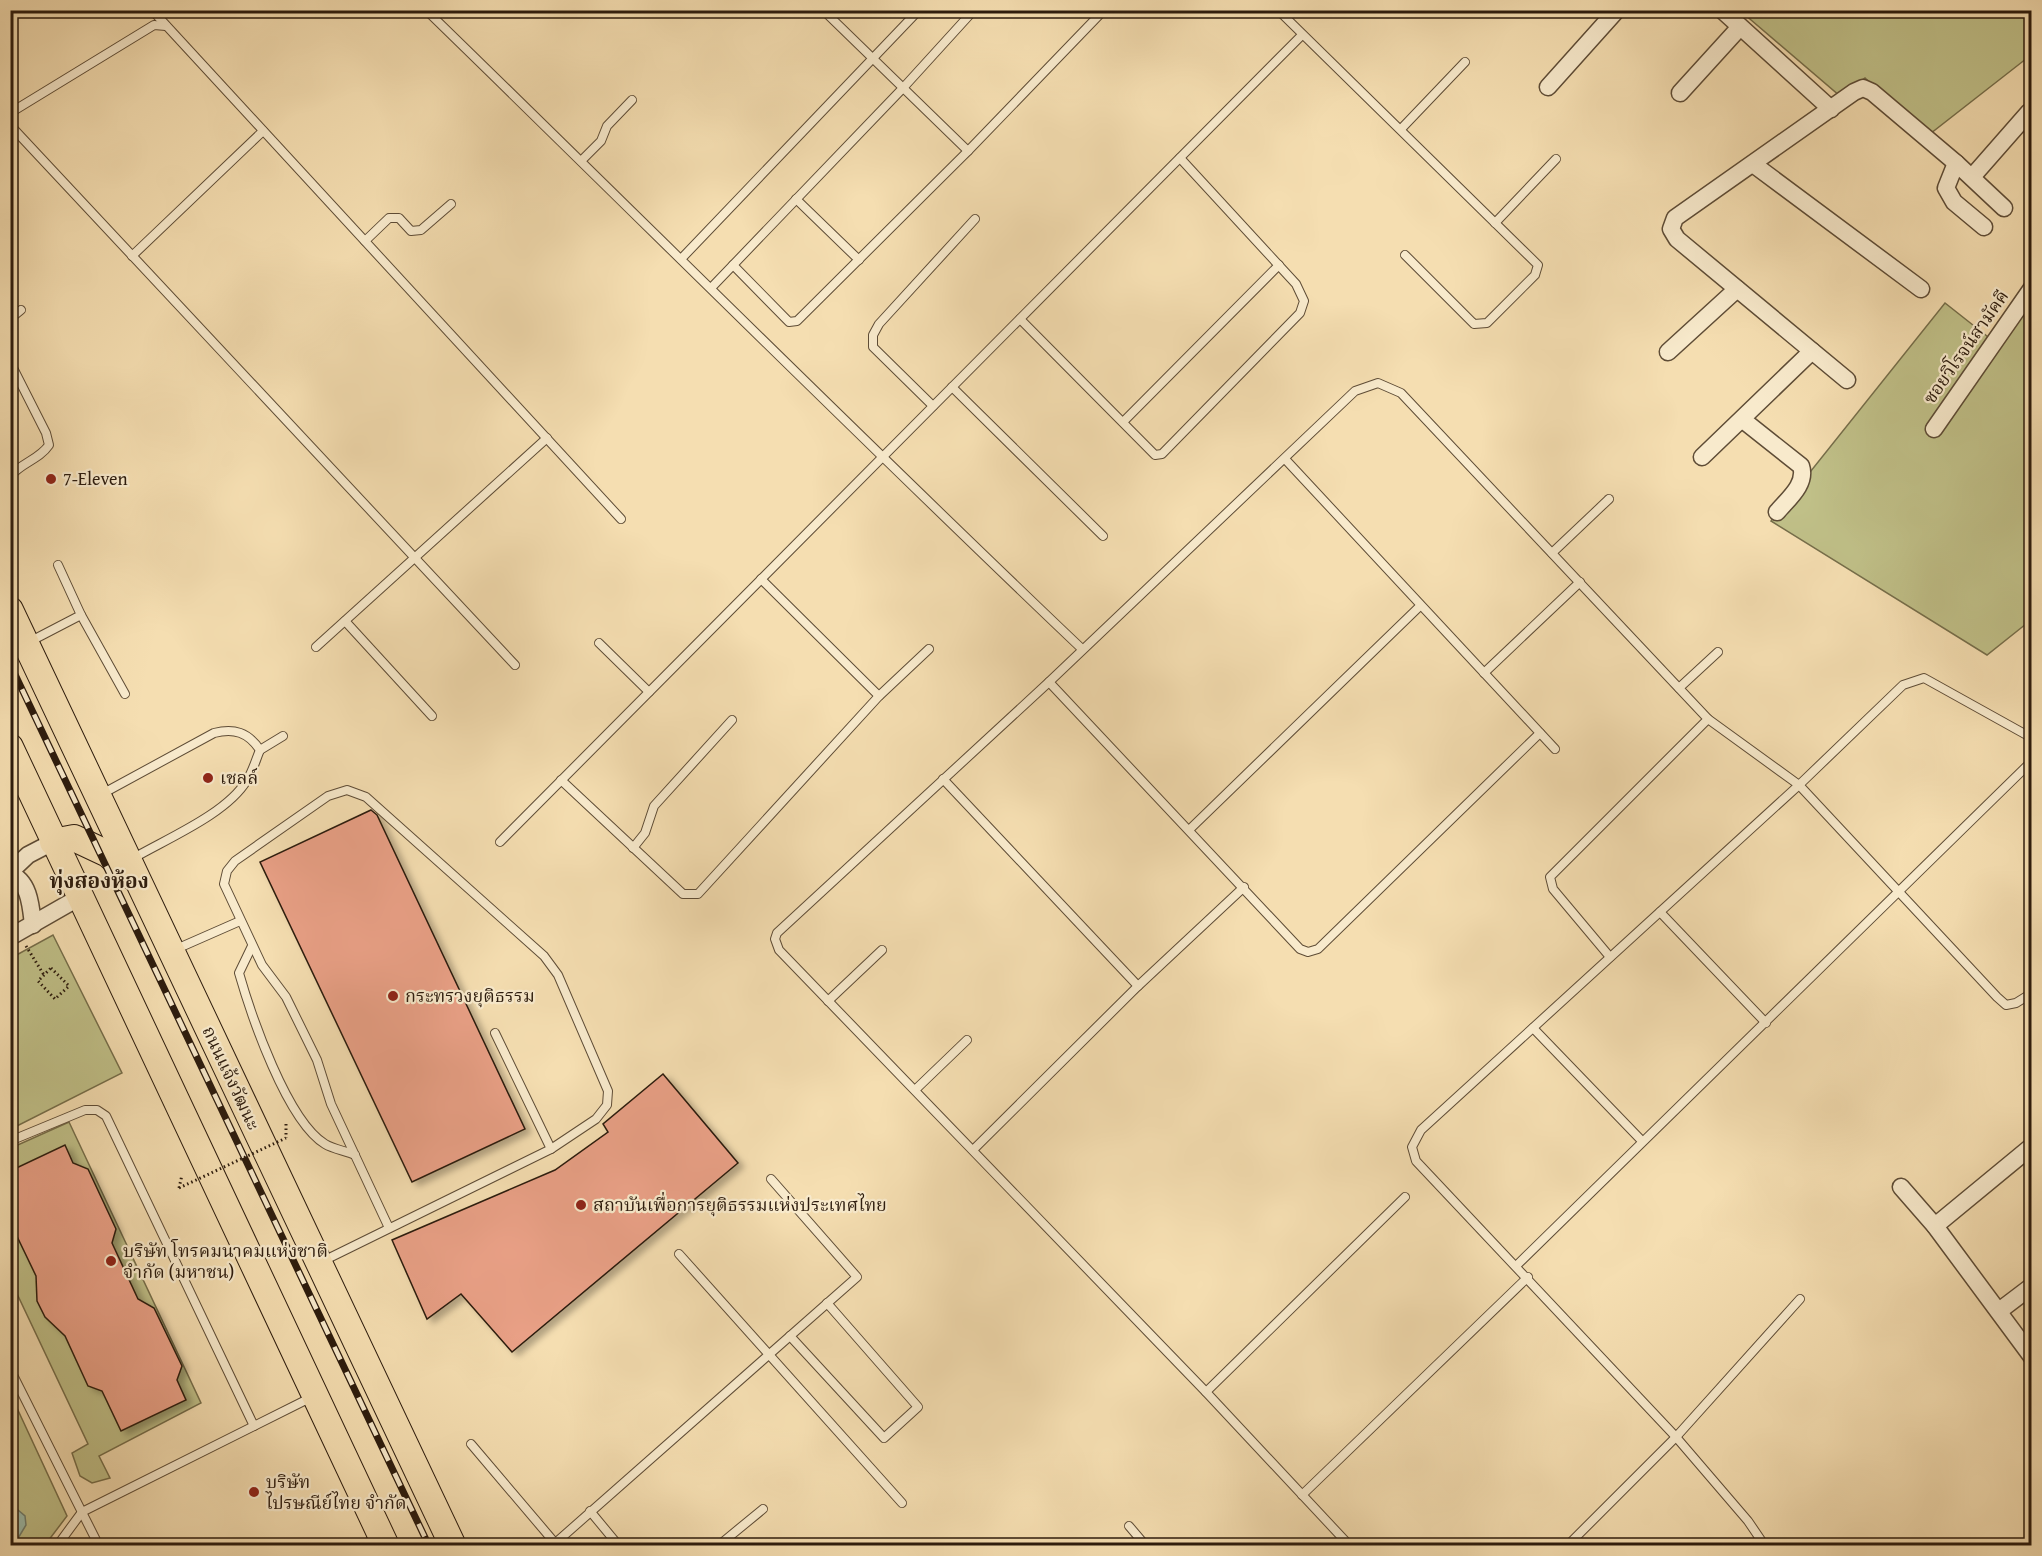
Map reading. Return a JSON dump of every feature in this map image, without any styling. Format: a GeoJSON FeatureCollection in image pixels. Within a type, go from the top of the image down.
{"type":"FeatureCollection","features":[{"type":"Feature","properties":{"kind":"main road","name":"ถนนแจ้งวัฒนะ"},"geometry":{"type":"LineString","coordinates":[[10,610],[100,795],[318,1263],[453,1545]]}},
{"type":"Feature","properties":{"kind":"main road"},"geometry":{"type":"LineString","coordinates":[[10,747],[315,1395],[376,1542]]}},
{"type":"Feature","properties":{"kind":"main road"},"geometry":{"type":"LineString","coordinates":[[53,842],[74,838],[108,854],[141,886]]}},
{"type":"Feature","properties":{"kind":"street"},"geometry":{"type":"LineString","coordinates":[[1548,87],[1617,10]]}},
{"type":"Feature","properties":{"kind":"street"},"geometry":{"type":"LineString","coordinates":[[1722,10],[1831,109]]}},
{"type":"Feature","properties":{"kind":"street"},"geometry":{"type":"LineString","coordinates":[[1680,93],[1740,27]]}},
{"type":"Feature","properties":{"kind":"street"},"geometry":{"type":"LineString","coordinates":[[1847,380],[1677,239],[1671,229],[1675,218],[1854,92],[1863,88],[1872,92],[1956,163],[2004,208]]}},
{"type":"Feature","properties":{"kind":"street"},"geometry":{"type":"LineString","coordinates":[[1972,177],[2029,112]]}},
{"type":"Feature","properties":{"kind":"street"},"geometry":{"type":"LineString","coordinates":[[1956,163],[1946,188],[1954,202],[1984,227]]}},
{"type":"Feature","properties":{"kind":"street"},"geometry":{"type":"LineString","coordinates":[[1753,164],[1921,289]]}},
{"type":"Feature","properties":{"kind":"street"},"geometry":{"type":"LineString","coordinates":[[1668,352],[1737,289]]}},
{"type":"Feature","properties":{"kind":"street","name":"ซอยวิโรจน์สามัคคี"},"geometry":{"type":"LineString","coordinates":[[1934,429],[2030,294]]}},
{"type":"Feature","properties":{"kind":"street"},"geometry":{"type":"LineString","coordinates":[[1702,457],[1743,420],[1812,351]]}},
{"type":"Feature","properties":{"kind":"street"},"geometry":{"type":"LineString","coordinates":[[1743,420],[1801,466],[1804,475],[1801,483],[1777,512]]}},
{"type":"Feature","properties":{"kind":"street"},"geometry":{"type":"LineString","coordinates":[[33,925],[29,899],[24,886],[17,876],[10,873],[28,855],[53,842]]}},
{"type":"Feature","properties":{"kind":"street"},"geometry":{"type":"LineString","coordinates":[[10,937],[80,897]]}},
{"type":"Feature","properties":{"kind":"street"},"geometry":{"type":"LineString","coordinates":[[1935,1226],[2031,1146]]}},
{"type":"Feature","properties":{"kind":"street"},"geometry":{"type":"LineString","coordinates":[[1901,1188],[1935,1226],[2031,1357]]}},
{"type":"Feature","properties":{"kind":"street"},"geometry":{"type":"LineString","coordinates":[[1999,1311],[2031,1286]]}},
{"type":"Feature","properties":{"kind":"lane"},"geometry":{"type":"LineString","coordinates":[[152,10],[621,519]]}},
{"type":"Feature","properties":{"kind":"lane"},"geometry":{"type":"LineString","coordinates":[[426,10],[711,288],[881,458],[1081,648]]}},
{"type":"Feature","properties":{"kind":"lane"},"geometry":{"type":"LineString","coordinates":[[823,10],[968,151]]}},
{"type":"Feature","properties":{"kind":"lane"},"geometry":{"type":"LineString","coordinates":[[681,259],[919,10]]}},
{"type":"Feature","properties":{"kind":"lane"},"geometry":{"type":"LineString","coordinates":[[711,288],[903,88],[974,10]]}},
{"type":"Feature","properties":{"kind":"lane"},"geometry":{"type":"LineString","coordinates":[[733,265],[789,322],[797,321],[968,151],[1104,10]]}},
{"type":"Feature","properties":{"kind":"lane"},"geometry":{"type":"LineString","coordinates":[[1278,10],[1538,265],[1535,275],[1487,323],[1474,324],[1405,255]]}},
{"type":"Feature","properties":{"kind":"lane"},"geometry":{"type":"LineString","coordinates":[[10,113],[154,25],[166,26]]}},
{"type":"Feature","properties":{"kind":"lane"},"geometry":{"type":"LineString","coordinates":[[500,842],[1302,35]]}},
{"type":"Feature","properties":{"kind":"lane"},"geometry":{"type":"LineString","coordinates":[[1401,129],[1465,62]]}},
{"type":"Feature","properties":{"kind":"lane"},"geometry":{"type":"LineString","coordinates":[[581,161],[601,141],[607,126],[632,100]]}},
{"type":"Feature","properties":{"kind":"lane"},"geometry":{"type":"LineString","coordinates":[[10,125],[415,556],[514,665]]}},
{"type":"Feature","properties":{"kind":"lane"},"geometry":{"type":"LineString","coordinates":[[132,256],[263,131]]}},
{"type":"Feature","properties":{"kind":"lane"},"geometry":{"type":"LineString","coordinates":[[1020,319],[1155,455],[1162,454],[1300,313],[1304,301],[1296,284],[1180,158]]}},
{"type":"Feature","properties":{"kind":"lane"},"geometry":{"type":"LineString","coordinates":[[1495,223],[1556,159]]}},
{"type":"Feature","properties":{"kind":"lane"},"geometry":{"type":"LineString","coordinates":[[796,199],[859,260]]}},
{"type":"Feature","properties":{"kind":"lane"},"geometry":{"type":"LineString","coordinates":[[365,241],[389,218],[399,218],[411,231],[421,230],[451,204]]}},
{"type":"Feature","properties":{"kind":"lane"},"geometry":{"type":"LineString","coordinates":[[933,406],[873,347],[873,335],[879,324],[975,219]]}},
{"type":"Feature","properties":{"kind":"lane"},"geometry":{"type":"LineString","coordinates":[[1123,422],[1279,266]]}},
{"type":"Feature","properties":{"kind":"lane"},"geometry":{"type":"LineString","coordinates":[[10,319],[21,310]]}},
{"type":"Feature","properties":{"kind":"lane"},"geometry":{"type":"LineString","coordinates":[[10,362],[46,433],[49,445],[37,458],[12,470]]}},
{"type":"Feature","properties":{"kind":"lane"},"geometry":{"type":"LineString","coordinates":[[1350,1545],[974,1150],[779,950],[775,939],[777,933],[1049,682],[1081,648],[1286,459],[1355,391],[1378,383],[1401,393],[1708,719],[1799,785],[2006,1005],[2016,1004],[2031,993]]}},
{"type":"Feature","properties":{"kind":"lane"},"geometry":{"type":"LineString","coordinates":[[952,387],[1103,536]]}},
{"type":"Feature","properties":{"kind":"lane"},"geometry":{"type":"LineString","coordinates":[[316,647],[547,438]]}},
{"type":"Feature","properties":{"kind":"lane"},"geometry":{"type":"LineString","coordinates":[[1286,459],[1555,749]]}},
{"type":"Feature","properties":{"kind":"lane"},"geometry":{"type":"LineString","coordinates":[[1552,553],[1610,499]]}},
{"type":"Feature","properties":{"kind":"lane"},"geometry":{"type":"LineString","coordinates":[[58,565],[81,615],[125,694]]}},
{"type":"Feature","properties":{"kind":"lane"},"geometry":{"type":"LineString","coordinates":[[761,579],[879,696]]}},
{"type":"Feature","properties":{"kind":"lane"},"geometry":{"type":"LineString","coordinates":[[1484,673],[1580,582]]}},
{"type":"Feature","properties":{"kind":"lane"},"geometry":{"type":"LineString","coordinates":[[1190,829],[1420,606]]}},
{"type":"Feature","properties":{"kind":"lane"},"geometry":{"type":"LineString","coordinates":[[26,644],[81,615]]}},
{"type":"Feature","properties":{"kind":"lane"},"geometry":{"type":"LineString","coordinates":[[345,621],[432,716]]}},
{"type":"Feature","properties":{"kind":"lane"},"geometry":{"type":"LineString","coordinates":[[599,643],[649,692]]}},
{"type":"Feature","properties":{"kind":"lane"},"geometry":{"type":"LineString","coordinates":[[561,780],[683,894],[698,894],[879,696],[929,649]]}},
{"type":"Feature","properties":{"kind":"lane"},"geometry":{"type":"LineString","coordinates":[[1679,688],[1718,652]]}},
{"type":"Feature","properties":{"kind":"lane"},"geometry":{"type":"LineString","coordinates":[[1765,1545],[1748,1521],[1676,1437],[1528,1276],[1416,1161],[1412,1147],[1421,1130],[1799,785],[1903,685],[1924,678],[2031,738]]}},
{"type":"Feature","properties":{"kind":"lane"},"geometry":{"type":"LineString","coordinates":[[1049,682],[1190,829],[1300,949],[1308,952],[1318,949],[1540,733]]}},
{"type":"Feature","properties":{"kind":"lane"},"geometry":{"type":"LineString","coordinates":[[1610,957],[1553,889],[1550,877],[1708,719]]}},
{"type":"Feature","properties":{"kind":"lane"},"geometry":{"type":"LineString","coordinates":[[633,848],[645,833],[654,806],[732,720]]}},
{"type":"Feature","properties":{"kind":"lane"},"geometry":{"type":"LineString","coordinates":[[100,795],[214,733],[226,730],[243,733],[260,750]]}},
{"type":"Feature","properties":{"kind":"lane"},"geometry":{"type":"LineString","coordinates":[[129,861],[220,807],[234,796],[247,780],[260,750],[283,736]]}},
{"type":"Feature","properties":{"kind":"lane"},"geometry":{"type":"LineString","coordinates":[[1517,1266],[2031,761]]}},
{"type":"Feature","properties":{"kind":"lane"},"geometry":{"type":"LineString","coordinates":[[943,779],[1138,986]]}},
{"type":"Feature","properties":{"kind":"lane"},"geometry":{"type":"LineString","coordinates":[[318,1263],[551,1149],[596,1119],[607,1105],[608,1091],[558,975],[544,956],[366,797],[348,790],[328,796],[235,861],[227,871],[224,884],[262,965],[286,997],[317,1060],[331,1104],[389,1228]]}},
{"type":"Feature","properties":{"kind":"lane"},"geometry":{"type":"LineString","coordinates":[[974,1150],[1138,986],[1244,887]]}},
{"type":"Feature","properties":{"kind":"lane"},"geometry":{"type":"LineString","coordinates":[[1660,912],[1766,1023]]}},
{"type":"Feature","properties":{"kind":"lane"},"geometry":{"type":"LineString","coordinates":[[172,951],[240,921]]}},
{"type":"Feature","properties":{"kind":"lane"},"geometry":{"type":"LineString","coordinates":[[252,946],[239,973],[253,1022],[301,1121],[324,1144],[355,1155]]}},
{"type":"Feature","properties":{"kind":"lane"},"geometry":{"type":"LineString","coordinates":[[828,1001],[882,950]]}},
{"type":"Feature","properties":{"kind":"lane"},"geometry":{"type":"LineString","coordinates":[[1533,1028],[1642,1141]]}},
{"type":"Feature","properties":{"kind":"lane"},"geometry":{"type":"LineString","coordinates":[[495,1033],[551,1149]]}},
{"type":"Feature","properties":{"kind":"lane"},"geometry":{"type":"LineString","coordinates":[[915,1090],[967,1040]]}},
{"type":"Feature","properties":{"kind":"lane"},"geometry":{"type":"LineString","coordinates":[[10,1141],[85,1110],[97,1110],[106,1116],[254,1426]]}},
{"type":"Feature","properties":{"kind":"lane"},"geometry":{"type":"LineString","coordinates":[[471,1444],[553,1544],[857,1277],[771,1179]]}},
{"type":"Feature","properties":{"kind":"lane"},"geometry":{"type":"LineString","coordinates":[[1206,1392],[1405,1197]]}},
{"type":"Feature","properties":{"kind":"lane"},"geometry":{"type":"LineString","coordinates":[[680,1254],[902,1503]]}},
{"type":"Feature","properties":{"kind":"lane"},"geometry":{"type":"LineString","coordinates":[[1302,1495],[1528,1276]]}},
{"type":"Feature","properties":{"kind":"lane"},"geometry":{"type":"LineString","coordinates":[[1567,1545],[1676,1437],[1800,1299]]}},
{"type":"Feature","properties":{"kind":"lane"},"geometry":{"type":"LineString","coordinates":[[790,1336],[884,1438],[918,1407],[827,1303]]}},
{"type":"Feature","properties":{"kind":"lane"},"geometry":{"type":"LineString","coordinates":[[10,1369],[99,1545]]}},
{"type":"Feature","properties":{"kind":"lane"},"geometry":{"type":"LineString","coordinates":[[57,1545],[82,1512],[315,1395]]}},
{"type":"Feature","properties":{"kind":"lane"},"geometry":{"type":"LineString","coordinates":[[718,1545],[763,1509]]}},
{"type":"Feature","properties":{"kind":"lane"},"geometry":{"type":"LineString","coordinates":[[590,1511],[619,1545]]}},
{"type":"Feature","properties":{"kind":"lane"},"geometry":{"type":"LineString","coordinates":[[1129,1527],[1146,1545]]}},
{"type":"Feature","properties":{"kind":"path"},"geometry":{"type":"LineString","coordinates":[[26,946],[44,975]]}},
{"type":"Feature","properties":{"kind":"path"},"geometry":{"type":"LineString","coordinates":[[51,968],[69,986],[55,999],[38,981],[44,975],[51,968]]}},
{"type":"Feature","properties":{"kind":"path"},"geometry":{"type":"LineString","coordinates":[[182,1175],[179,1188],[286,1138],[286,1124]]}},
{"type":"Feature","properties":{"kind":"green space"},"geometry":{"type":"Polygon","coordinates":[[[1747,10],[2031,11],[2031,55],[1926,137],[1865,78],[1840,96],[1744,14],[1747,10]]]}},
{"type":"Feature","properties":{"kind":"green space"},"geometry":{"type":"Polygon","coordinates":[[[2031,300],[2031,620],[1987,655],[1771,521],[1945,303],[1997,344],[2031,300]]]}},
{"type":"Feature","properties":{"kind":"green space"},"geometry":{"type":"Polygon","coordinates":[[[53,935],[122,1073],[11,1129],[11,958],[53,935]]]}},
{"type":"Feature","properties":{"kind":"green space"},"geometry":{"type":"Polygon","coordinates":[[[69,1122],[201,1403],[99,1456],[110,1478],[92,1483],[80,1476],[72,1453],[88,1444],[11,1281],[11,1148],[69,1122]]]}},
{"type":"Feature","properties":{"kind":"green space"},"geometry":{"type":"Polygon","coordinates":[[[10,1393],[67,1516],[45,1545],[11,1545],[10,1393]]]}},
{"type":"Feature","properties":{"kind":"shaded area"},"geometry":{"type":"Polygon","coordinates":[[[18,1510],[25,1516],[26,1525],[14,1545],[11,1545],[11,1512],[18,1510]]]}},
{"type":"Feature","properties":{"kind":"building","name":"กระทรวงยุติธรรม"},"geometry":{"type":"Polygon","coordinates":[[[371,810],[377,815],[525,1129],[412,1182],[260,862],[371,810]]]}},
{"type":"Feature","properties":{"kind":"building","name":"สถาบันเพื่อการยุติธรรมแห่งประเทศไทย"},"geometry":{"type":"Polygon","coordinates":[[[663,1074],[738,1163],[512,1352],[461,1294],[427,1319],[392,1240],[555,1170],[608,1132],[603,1124],[663,1074]]]}},
{"type":"Feature","properties":{"kind":"building"},"geometry":{"type":"Polygon","coordinates":[[[65,1145],[73,1163],[88,1169],[116,1229],[112,1243],[138,1299],[154,1308],[182,1366],[177,1380],[186,1400],[121,1431],[102,1391],[88,1386],[65,1336],[45,1317],[37,1301],[36,1276],[12,1226],[16,1211],[10,1200],[10,1171],[65,1145]]]}},
{"type":"Feature","properties":{"kind":"railway"},"geometry":{"type":"LineString","coordinates":[[10,664],[429,1546]]}},
{"type":"Feature","properties":{"kind":"place","name":"7-Eleven"},"geometry":{"type":"Point","coordinates":[51,479]}},
{"type":"Feature","properties":{"kind":"place","name":"เชลล์"},"geometry":{"type":"Point","coordinates":[208,778]}},
{"type":"Feature","properties":{"kind":"place","name":"กระทรวงยุติธรรม"},"geometry":{"type":"Point","coordinates":[393,996]}},
{"type":"Feature","properties":{"kind":"place","name":"สถาบันเพื่อการยุติธรรมแห่งประเทศไทย"},"geometry":{"type":"Point","coordinates":[581,1205]}},
{"type":"Feature","properties":{"kind":"place","name":"บริษัท โทรคมนาคมแห่งชาติ จำกัด (มหาชน)"},"geometry":{"type":"Point","coordinates":[111,1261]}},
{"type":"Feature","properties":{"kind":"place","name":"บริษัท ไปรษณีย์ไทย จำกัด"},"geometry":{"type":"Point","coordinates":[254,1492]}},
{"type":"Feature","properties":{"kind":"district","name":"ทุ่งสองห้อง"},"geometry":{"type":"Point","coordinates":[99,881]}}]}
